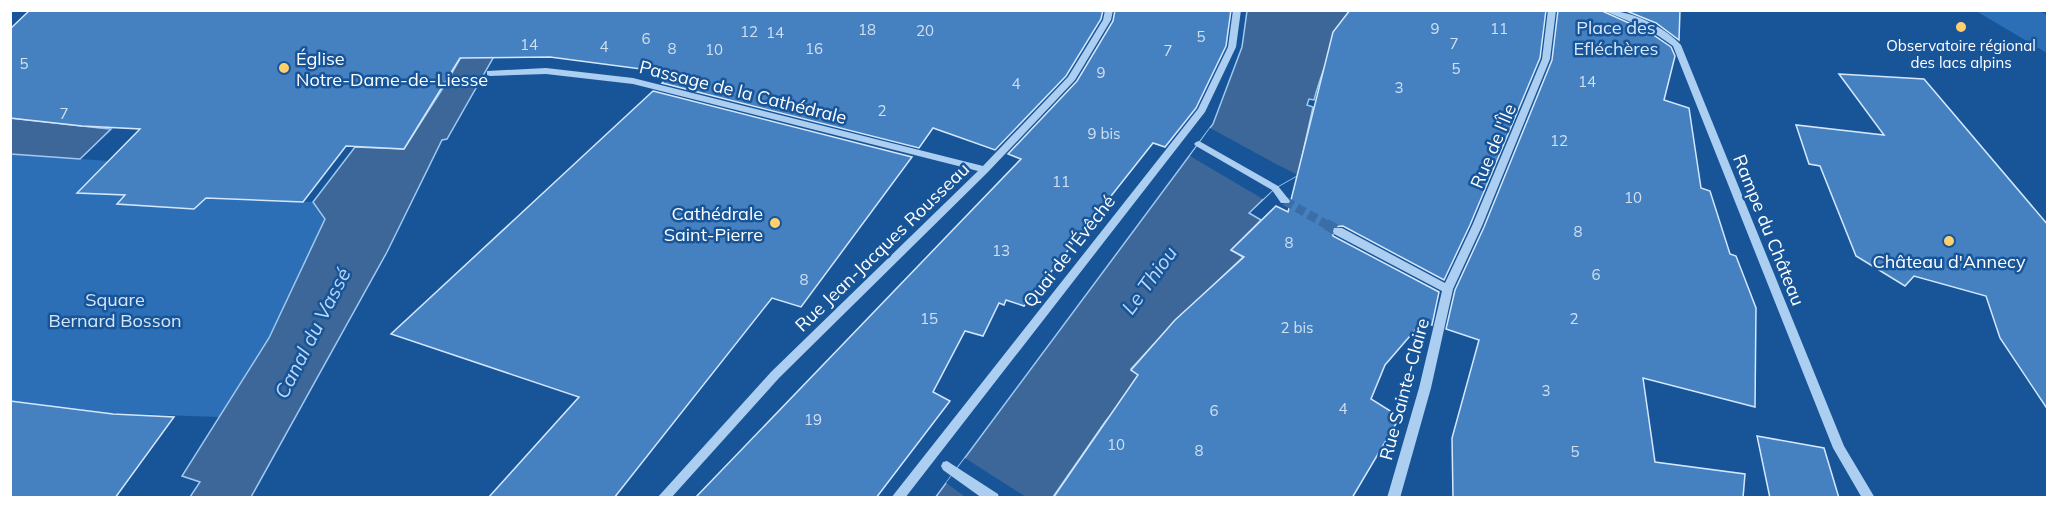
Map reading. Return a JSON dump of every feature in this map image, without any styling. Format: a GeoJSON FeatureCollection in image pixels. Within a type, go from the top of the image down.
{"type":"FeatureCollection","features":[{"type":"Feature","properties":{"kind":"street","name":"Rue Jean-Jacques Rousseau"},"geometry":{"type":"LineString","coordinates":[[663,498],[775,375],[985,170],[1072,78],[1107,20],[1109,10]]}},
{"type":"Feature","properties":{"kind":"street","name":"Quai de l'Évêché"},"geometry":{"type":"LineString","coordinates":[[897,498],[1202,110],[1232,46],[1237,10]]}},
{"type":"Feature","properties":{"kind":"street","name":"Rue de l'Île"},"geometry":{"type":"LineString","coordinates":[[1448,289],[1477,226],[1546,59],[1552,10]]}},
{"type":"Feature","properties":{"kind":"street","name":"Rampe du Château"},"geometry":{"type":"LineString","coordinates":[[1606,10],[1665,34],[1677,45],[1839,448],[1869,498]]}},
{"type":"Feature","properties":{"kind":"street","name":"Passage de la Cathédrale"},"geometry":{"type":"LineString","coordinates":[[490,74],[546,71],[633,81],[985,170]]}},
{"type":"Feature","properties":{"kind":"street"},"geometry":{"type":"LineString","coordinates":[[1199,144],[1275,188],[1285,201]]}},
{"type":"Feature","properties":{"kind":"street"},"geometry":{"type":"LineString","coordinates":[[1338,231],[1448,289]]}},
{"type":"Feature","properties":{"kind":"street","name":"Rue Sainte-Claire"},"geometry":{"type":"LineString","coordinates":[[1393,498],[1425,388],[1448,289]]}},
{"type":"Feature","properties":{"kind":"street"},"geometry":{"type":"LineString","coordinates":[[947,466],[993,498]]}},
{"type":"Feature","properties":{"kind":"green space"},"geometry":{"type":"Polygon","coordinates":[[[1976,11],[2039,11],[2047,15],[2047,53],[1976,11]]]}},
{"type":"Feature","properties":{"kind":"green space","name":"Square Bernard Bosson"},"geometry":{"type":"Polygon","coordinates":[[[11,154],[108,161],[77,192],[125,195],[118,204],[194,209],[206,198],[313,202],[325,219],[269,338],[219,417],[43,411],[47,405],[11,401],[11,154]]]}},
{"type":"Feature","properties":{"kind":"water","name":"Canal du Vassé"},"geometry":{"type":"Polygon","coordinates":[[[487,11],[493,58],[447,139],[442,140],[387,252],[251,497],[190,497],[200,482],[182,476],[269,338],[325,219],[313,202],[355,147],[404,149],[448,80],[487,11]]]}},
{"type":"Feature","properties":{"kind":"water","name":"Le Thiou"},"geometry":{"type":"Polygon","coordinates":[[[1247,11],[1350,11],[1342,23],[1330,52],[1314,100],[1309,99],[1307,105],[1313,107],[1298,175],[1275,188],[1249,213],[1261,220],[1231,250],[1243,257],[1175,321],[1131,369],[1142,378],[1105,422],[1053,497],[935,498],[1213,124],[1242,47],[1247,11]]]}},
{"type":"Feature","properties":{"kind":"water"},"geometry":{"type":"Polygon","coordinates":[[[11,118],[111,129],[80,159],[11,154],[11,118]]]}},
{"type":"Feature","properties":{"kind":"pier"},"geometry":{"type":"Polygon","coordinates":[[[1210,128],[1298,175],[1275,188],[1263,199],[1190,156],[1210,128]]]}},
{"type":"Feature","properties":{"kind":"pier"},"geometry":{"type":"Polygon","coordinates":[[[965,458],[1026,497],[967,498],[946,483],[965,458]]]}},
{"type":"Feature","properties":{"kind":"building"},"geometry":{"type":"Polygon","coordinates":[[[30,10],[1103,10],[1101,19],[1066,76],[995,150],[933,128],[919,148],[662,83],[672,73],[550,57],[460,58],[404,149],[346,146],[303,202],[206,198],[194,209],[117,204],[125,195],[77,193],[140,129],[82,126],[10,118],[10,29],[30,10]]]}},
{"type":"Feature","properties":{"kind":"building"},"geometry":{"type":"Polygon","coordinates":[[[1115,10],[1231,10],[1226,46],[1196,108],[1165,147],[1153,143],[1024,306],[1006,300],[1004,305],[999,303],[983,336],[965,331],[933,392],[950,401],[876,498],[695,498],[1021,159],[1008,154],[1077,81],[1113,21],[1115,10]]]}},
{"type":"Feature","properties":{"kind":"building"},"geometry":{"type":"Polygon","coordinates":[[[1350,10],[1546,10],[1540,58],[1470,225],[1444,280],[1343,226],[1332,227],[1333,236],[1439,292],[1432,325],[1422,322],[1385,365],[1371,399],[1400,417],[1352,498],[1053,498],[1138,375],[1131,370],[1175,320],[1244,257],[1231,250],[1276,206],[1288,212],[1333,32],[1350,10]]]}},
{"type":"Feature","properties":{"kind":"building"},"geometry":{"type":"Polygon","coordinates":[[[1558,10],[1600,10],[1649,32],[1671,47],[1675,56],[1664,100],[1689,108],[1701,188],[1710,191],[1730,254],[1736,256],[1756,308],[1755,407],[1643,378],[1655,462],[1745,474],[1743,498],[1453,498],[1452,438],[1479,340],[1446,329],[1455,290],[1484,227],[1552,60],[1558,10]]]}},
{"type":"Feature","properties":{"kind":"building"},"geometry":{"type":"Polygon","coordinates":[[[1624,10],[1680,10],[1679,40],[1656,23],[1624,10]]]}},
{"type":"Feature","properties":{"kind":"building","name":"Château d'Annecy"},"geometry":{"type":"Polygon","coordinates":[[[1839,74],[1924,79],[2048,225],[2048,410],[2000,338],[1986,296],[1914,276],[1905,286],[1856,256],[1820,166],[1809,164],[1796,125],[1884,135],[1839,74]]]}},
{"type":"Feature","properties":{"kind":"building"},"geometry":{"type":"Polygon","coordinates":[[[653,91],[912,157],[801,307],[772,298],[614,498],[488,498],[579,397],[391,334],[653,91]]]}},
{"type":"Feature","properties":{"kind":"building"},"geometry":{"type":"Polygon","coordinates":[[[10,401],[113,414],[174,417],[115,498],[10,498],[10,401]]]}},
{"type":"Feature","properties":{"kind":"building"},"geometry":{"type":"Polygon","coordinates":[[[1757,436],[1824,448],[1839,498],[1770,498],[1757,436]]]}},
{"type":"Feature","properties":{"kind":"tunnel"},"geometry":{"type":"LineString","coordinates":[[1285,201],[1329,226]]}},
{"type":"Feature","properties":{"kind":"tunnel"},"geometry":{"type":"LineString","coordinates":[[1326,224],[1338,231]]}},
{"type":"Feature","properties":{"kind":"place","name":"Observatoire régional des lacs alpins"},"geometry":{"type":"Point","coordinates":[1961,27]}},
{"type":"Feature","properties":{"kind":"place","name":"Église Notre-Dame-de-Liesse"},"geometry":{"type":"Point","coordinates":[284,68]}},
{"type":"Feature","properties":{"kind":"place","name":"Cathédrale Saint-Pierre"},"geometry":{"type":"Point","coordinates":[775,223]}},
{"type":"Feature","properties":{"kind":"place","name":"Château d'Annecy"},"geometry":{"type":"Point","coordinates":[1949,241]}},
{"type":"Feature","properties":{"kind":"park label","name":"Place des Efléchères"},"geometry":{"type":"Point","coordinates":[1616,37]}}]}
